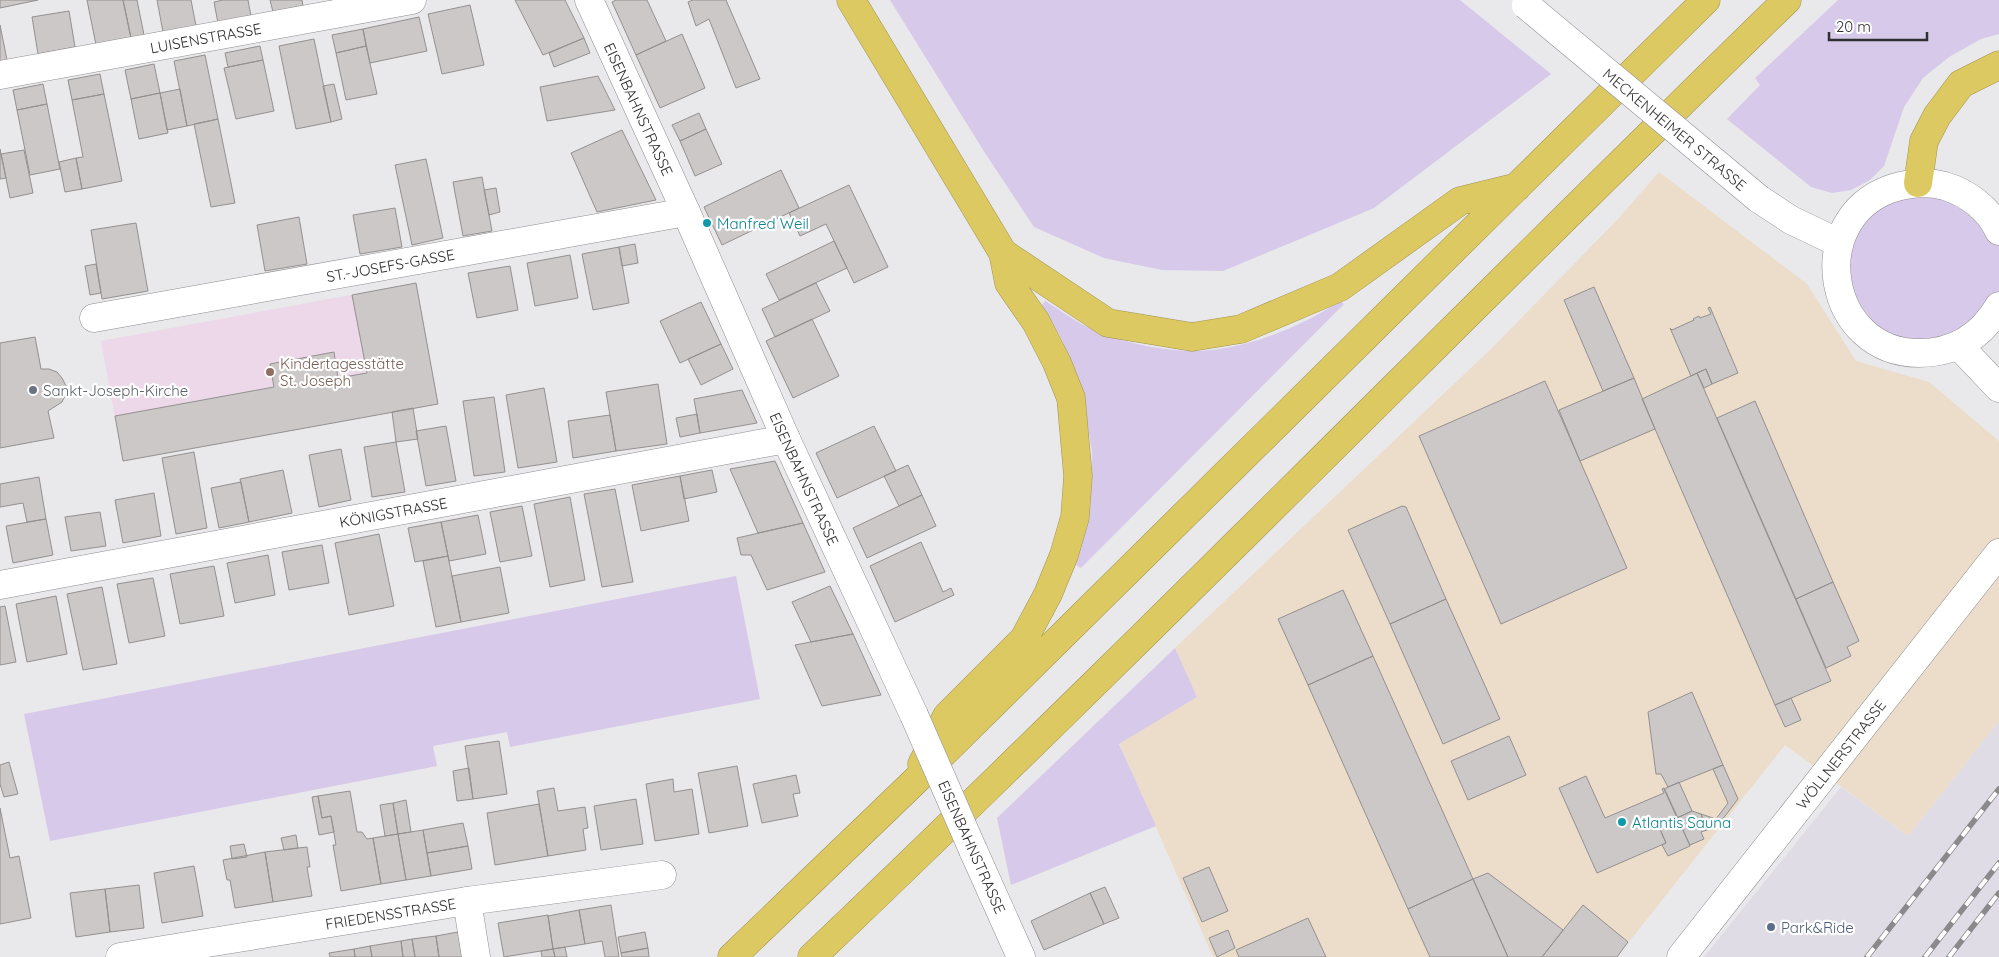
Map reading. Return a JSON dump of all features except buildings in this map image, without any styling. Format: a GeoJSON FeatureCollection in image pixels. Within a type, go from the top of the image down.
{"type":"FeatureCollection","features":[{"type":"Feature","properties":{"kind":"highway"},"geometry":{"type":"LineString","coordinates":[[851,0],[1004,253],[1009,283],[1036,322],[1057,364],[1071,398],[1078,476],[1075,517],[1064,555],[1051,586],[1024,639],[947,716],[911,785]]}},
{"type":"Feature","properties":{"kind":"highway"},"geometry":{"type":"LineString","coordinates":[[732,957],[911,785],[1706,0]]}},
{"type":"Feature","properties":{"kind":"highway"},"geometry":{"type":"LineString","coordinates":[[812,957],[932,843],[1788,0]]}},
{"type":"Feature","properties":{"kind":"highway"},"geometry":{"type":"LineString","coordinates":[[1918,183],[1924,141],[1936,116],[1960,84],[1999,65]]}},
{"type":"Feature","properties":{"kind":"highway"},"geometry":{"type":"LineString","coordinates":[[1004,253],[1108,323],[1192,337],[1242,328],[1340,287],[1460,201],[1519,186]]}},
{"type":"Feature","properties":{"kind":"street","name":"LUISENSTRASSE"},"geometry":{"type":"LineString","coordinates":[[0,75],[412,0]]}},
{"type":"Feature","properties":{"kind":"street","name":"EISENBAHNSTRASSE"},"geometry":{"type":"LineString","coordinates":[[590,0],[786,439],[914,715],[1021,957]]}},
{"type":"Feature","properties":{"kind":"street","name":"MECKENHEIMER STRASSE"},"geometry":{"type":"LineString","coordinates":[[1523,2],[1759,199],[1791,220],[1839,243]]}},
{"type":"Feature","properties":{"kind":"street"},"geometry":{"type":"LineString","coordinates":[[1999,231],[1987,213],[1967,195],[1934,183],[1909,183],[1889,190],[1869,201],[1847,224],[1839,243],[1835,272],[1838,290],[1844,306],[1865,334],[1888,348],[1907,353],[1942,352],[1959,346],[1981,330],[1999,306]]}},
{"type":"Feature","properties":{"kind":"street","name":"ST.-JOSEFS-GASSE"},"geometry":{"type":"LineString","coordinates":[[94,318],[686,212]]}},
{"type":"Feature","properties":{"kind":"street"},"geometry":{"type":"LineString","coordinates":[[1959,346],[1999,388]]}},
{"type":"Feature","properties":{"kind":"street","name":"KÖNIGSTRASSE"},"geometry":{"type":"LineString","coordinates":[[0,585],[786,439]]}},
{"type":"Feature","properties":{"kind":"street","name":"WÖLLNERSTRASSE"},"geometry":{"type":"LineString","coordinates":[[1681,957],[1999,553]]}},
{"type":"Feature","properties":{"kind":"street","name":"FRIEDENSSTRASSE"},"geometry":{"type":"LineString","coordinates":[[120,957],[467,901],[662,875]]}},
{"type":"Feature","properties":{"kind":"street"},"geometry":{"type":"LineString","coordinates":[[467,901],[476,957]]}},
{"type":"Feature","properties":{"kind":"shaded area"},"geometry":{"type":"Polygon","coordinates":[[[890,0],[1460,0],[1551,74],[1374,208],[1223,271],[1162,270],[1104,258],[1034,227],[985,153],[890,0]]]}},
{"type":"Feature","properties":{"kind":"shaded area"},"geometry":{"type":"Polygon","coordinates":[[[1838,0],[1999,0],[1999,34],[1981,39],[1949,57],[1923,78],[1904,107],[1884,166],[1870,180],[1851,190],[1832,193],[1811,187],[1727,119],[1760,85],[1755,78],[1838,0]]]}},
{"type":"Feature","properties":{"kind":"shaded area"},"geometry":{"type":"Polygon","coordinates":[[[1659,172],[1807,284],[1856,361],[1929,382],[1999,441],[1999,721],[1908,836],[1785,745],[1617,957],[1213,957],[1119,743],[1197,697],[1175,648],[1492,348],[1618,219],[1659,172]]]}},
{"type":"Feature","properties":{"kind":"shaded area"},"geometry":{"type":"Polygon","coordinates":[[[1918,183],[1999,231],[1999,306],[1981,330],[1888,348],[1854,322],[1847,224],[1918,183]]]}},
{"type":"Feature","properties":{"kind":"shaded area","name":"Kindertagesstätte St. Joseph"},"geometry":{"type":"Polygon","coordinates":[[[416,283],[438,404],[123,461],[101,341],[416,283]]]}},
{"type":"Feature","properties":{"kind":"shaded area"},"geometry":{"type":"Polygon","coordinates":[[[1045,301],[1087,327],[1111,337],[1151,347],[1190,351],[1228,347],[1268,337],[1307,320],[1340,301],[1344,304],[1081,568],[1076,565],[1090,513],[1092,452],[1082,390],[1062,340],[1042,305],[1045,301]]]}},
{"type":"Feature","properties":{"kind":"shaded area"},"geometry":{"type":"Polygon","coordinates":[[[736,576],[760,699],[510,747],[507,732],[433,746],[437,766],[50,841],[24,714],[736,576]]]}},
{"type":"Feature","properties":{"kind":"shaded area"},"geometry":{"type":"Polygon","coordinates":[[[1175,648],[1197,697],[1119,744],[1156,826],[1011,885],[997,818],[1175,648]]]}},
{"type":"Feature","properties":{"kind":"shaded area"},"geometry":{"type":"Polygon","coordinates":[[[1999,721],[1999,957],[1704,957],[1841,787],[1908,836],[1999,721]]]}},
{"type":"Feature","properties":{"kind":"railway"},"geometry":{"type":"LineString","coordinates":[[1867,957],[1999,789]]}},
{"type":"Feature","properties":{"kind":"railway"},"geometry":{"type":"LineString","coordinates":[[1925,957],[1999,863]]}},
{"type":"Feature","properties":{"kind":"railway"},"geometry":{"type":"LineString","coordinates":[[1949,957],[1999,893]]}},
{"type":"Feature","properties":{"kind":"place","name":"Manfred Weil"},"geometry":{"type":"Point","coordinates":[707,223]}},
{"type":"Feature","properties":{"kind":"place","name":"Kindertagesstätte St. Joseph"},"geometry":{"type":"Point","coordinates":[270,372]}},
{"type":"Feature","properties":{"kind":"place","name":"Sankt-Joseph-Kirche"},"geometry":{"type":"Point","coordinates":[33,390]}},
{"type":"Feature","properties":{"kind":"place","name":"Atlantis Sauna"},"geometry":{"type":"Point","coordinates":[1622,822]}},
{"type":"Feature","properties":{"kind":"place","name":"Park&Ride"},"geometry":{"type":"Point","coordinates":[1771,927]}}]}
